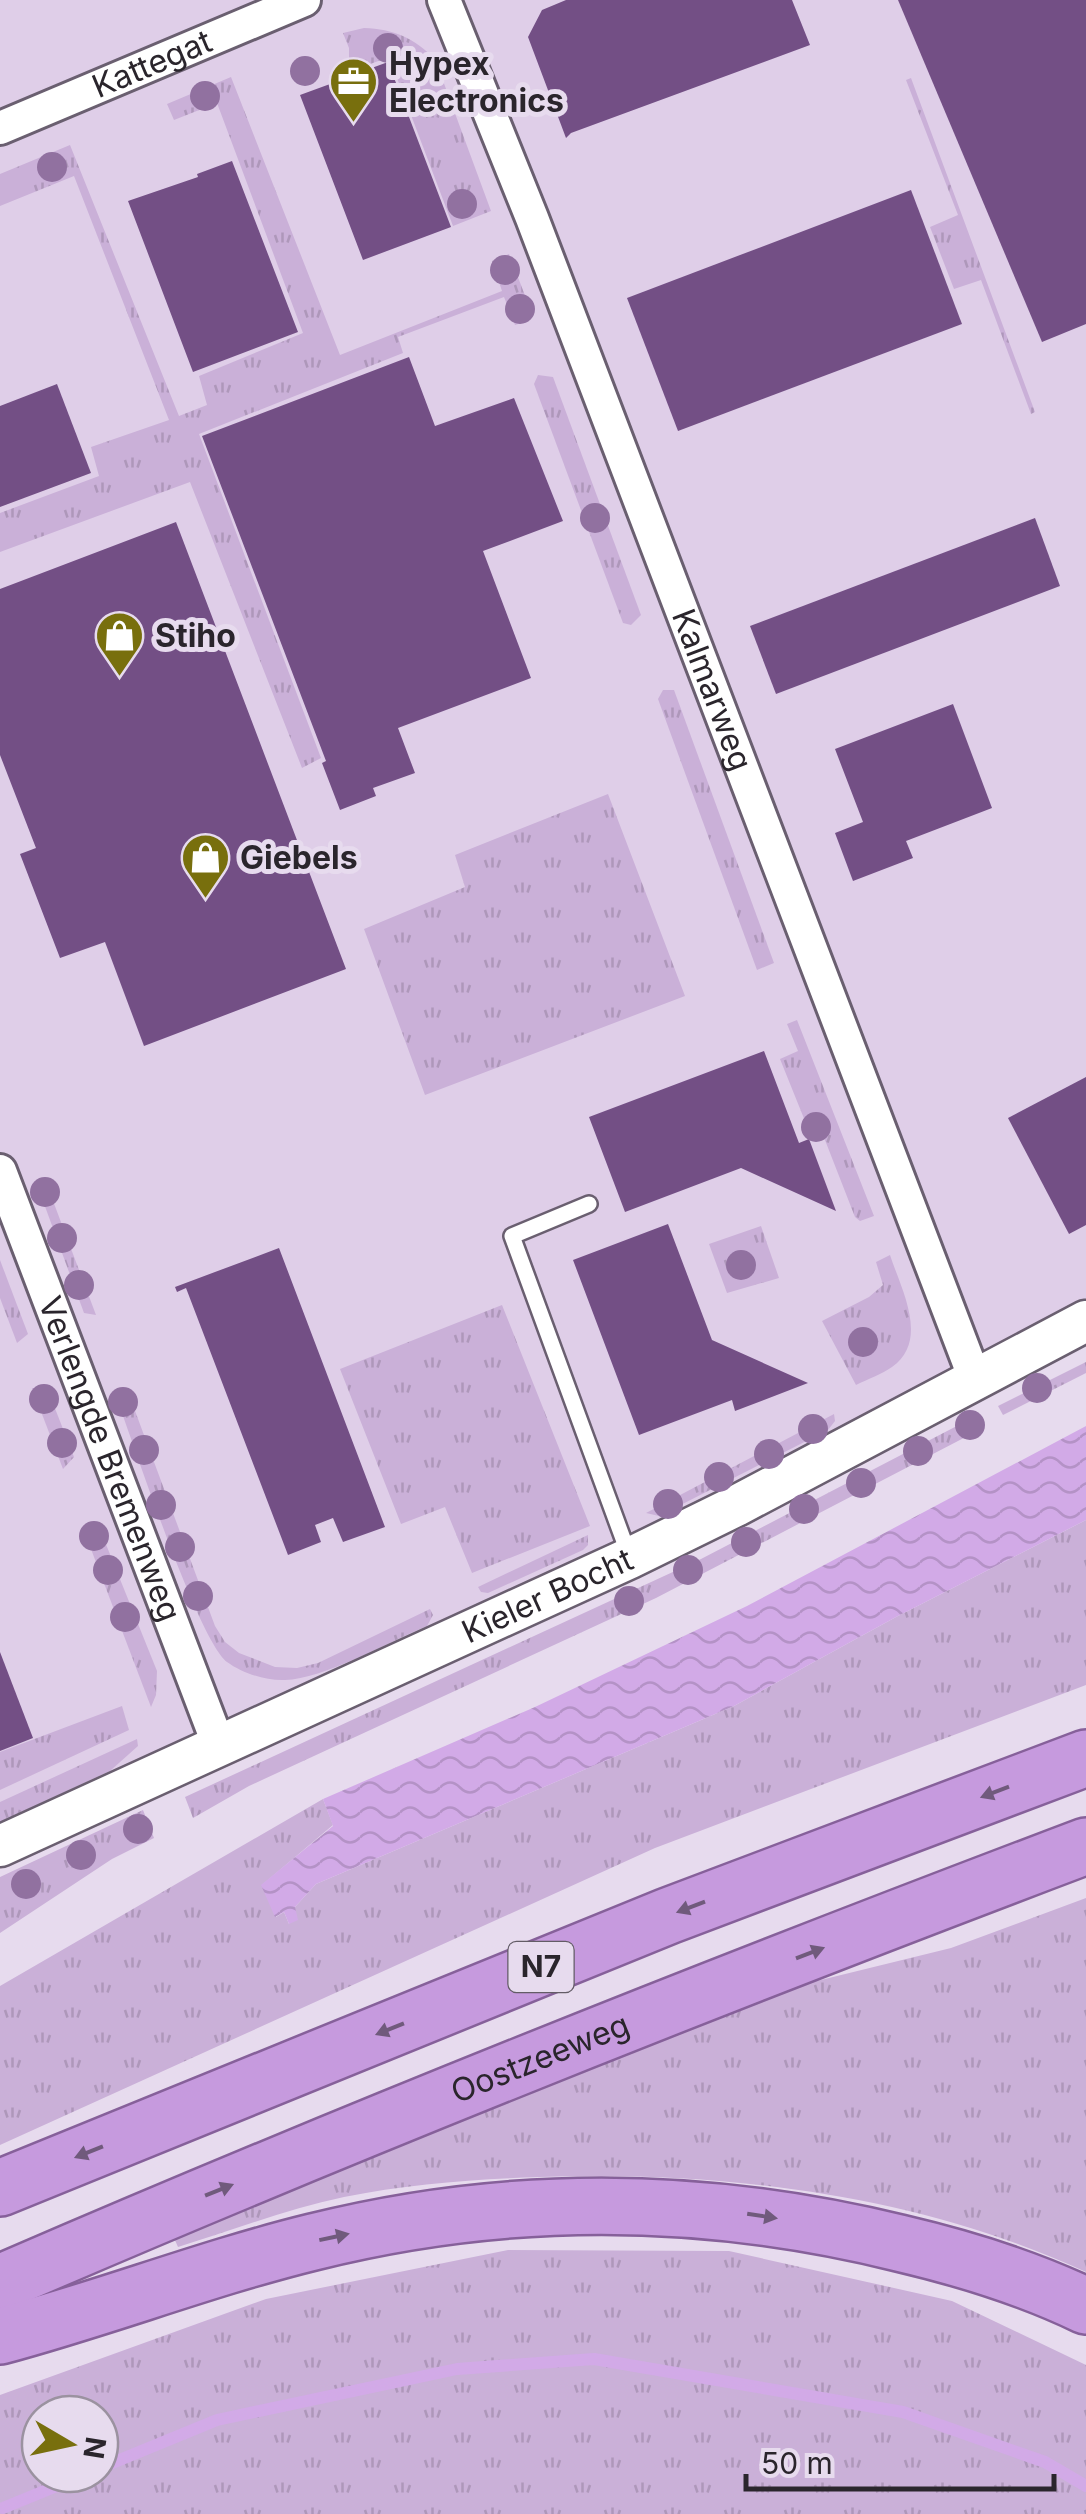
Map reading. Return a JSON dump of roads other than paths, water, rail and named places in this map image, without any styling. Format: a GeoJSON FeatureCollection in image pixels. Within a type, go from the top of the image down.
{"type":"FeatureCollection","features":[{"type":"Feature","properties":{"kind":"highway","name":"N7"},"geometry":{"type":"LineString","coordinates":[[0,2188],[668,1916],[1086,1758]]}},
{"type":"Feature","properties":{"kind":"highway","name":"Oostzeeweg"},"geometry":{"type":"LineString","coordinates":[[0,2283],[158,2214],[654,2013],[1086,1846]]}},
{"type":"Feature","properties":{"kind":"highway"},"geometry":{"type":"LineString","coordinates":[[0,2336],[312,2242],[382,2226],[507,2208],[666,2205],[832,2228],[963,2258],[1086,2306]]}},
{"type":"Feature","properties":{"kind":"street","name":"Kattegat"},"geometry":{"type":"LineString","coordinates":[[0,128],[304,0]]}},
{"type":"Feature","properties":{"kind":"street","name":"Kalmarweg"},"geometry":{"type":"LineString","coordinates":[[444,0],[532,218],[974,1379]]}},
{"type":"Feature","properties":{"kind":"street","name":"Verlengde Bremenweg"},"geometry":{"type":"LineString","coordinates":[[0,1171],[219,1746]]}},
{"type":"Feature","properties":{"kind":"street","name":"Kieler Bocht"},"geometry":{"type":"LineString","coordinates":[[0,1846],[630,1558],[1086,1321]]}},
{"type":"Feature","properties":{"kind":"lane"},"geometry":{"type":"LineString","coordinates":[[590,1204],[512,1236],[630,1558]]}},
{"type":"Feature","properties":{"kind":"water"},"geometry":{"type":"Polygon","coordinates":[[[1086,1426],[1086,1520],[896,1617],[734,1706],[316,1884],[295,1907],[298,1920],[289,1924],[284,1912],[275,1917],[261,1885],[333,1826],[323,1799],[535,1707],[747,1606],[1086,1426]]]}},
{"type":"Feature","properties":{"kind":"waterway"},"geometry":{"type":"LineString","coordinates":[[120,2460],[217,2420],[457,2369],[594,2359],[903,2412],[1045,2462],[1086,2486]]}},
{"type":"Feature","properties":{"kind":"waterway"},"geometry":{"type":"LineString","coordinates":[[3,2508],[37,2494]]}},
{"type":"Feature","properties":{"kind":"place","name":"Hypex Electronics"},"geometry":{"type":"Point","coordinates":[354,124]}},
{"type":"Feature","properties":{"kind":"place","name":"Stiho"},"geometry":{"type":"Point","coordinates":[120,678]}},
{"type":"Feature","properties":{"kind":"place","name":"Giebels"},"geometry":{"type":"Point","coordinates":[205,900]}}]}
